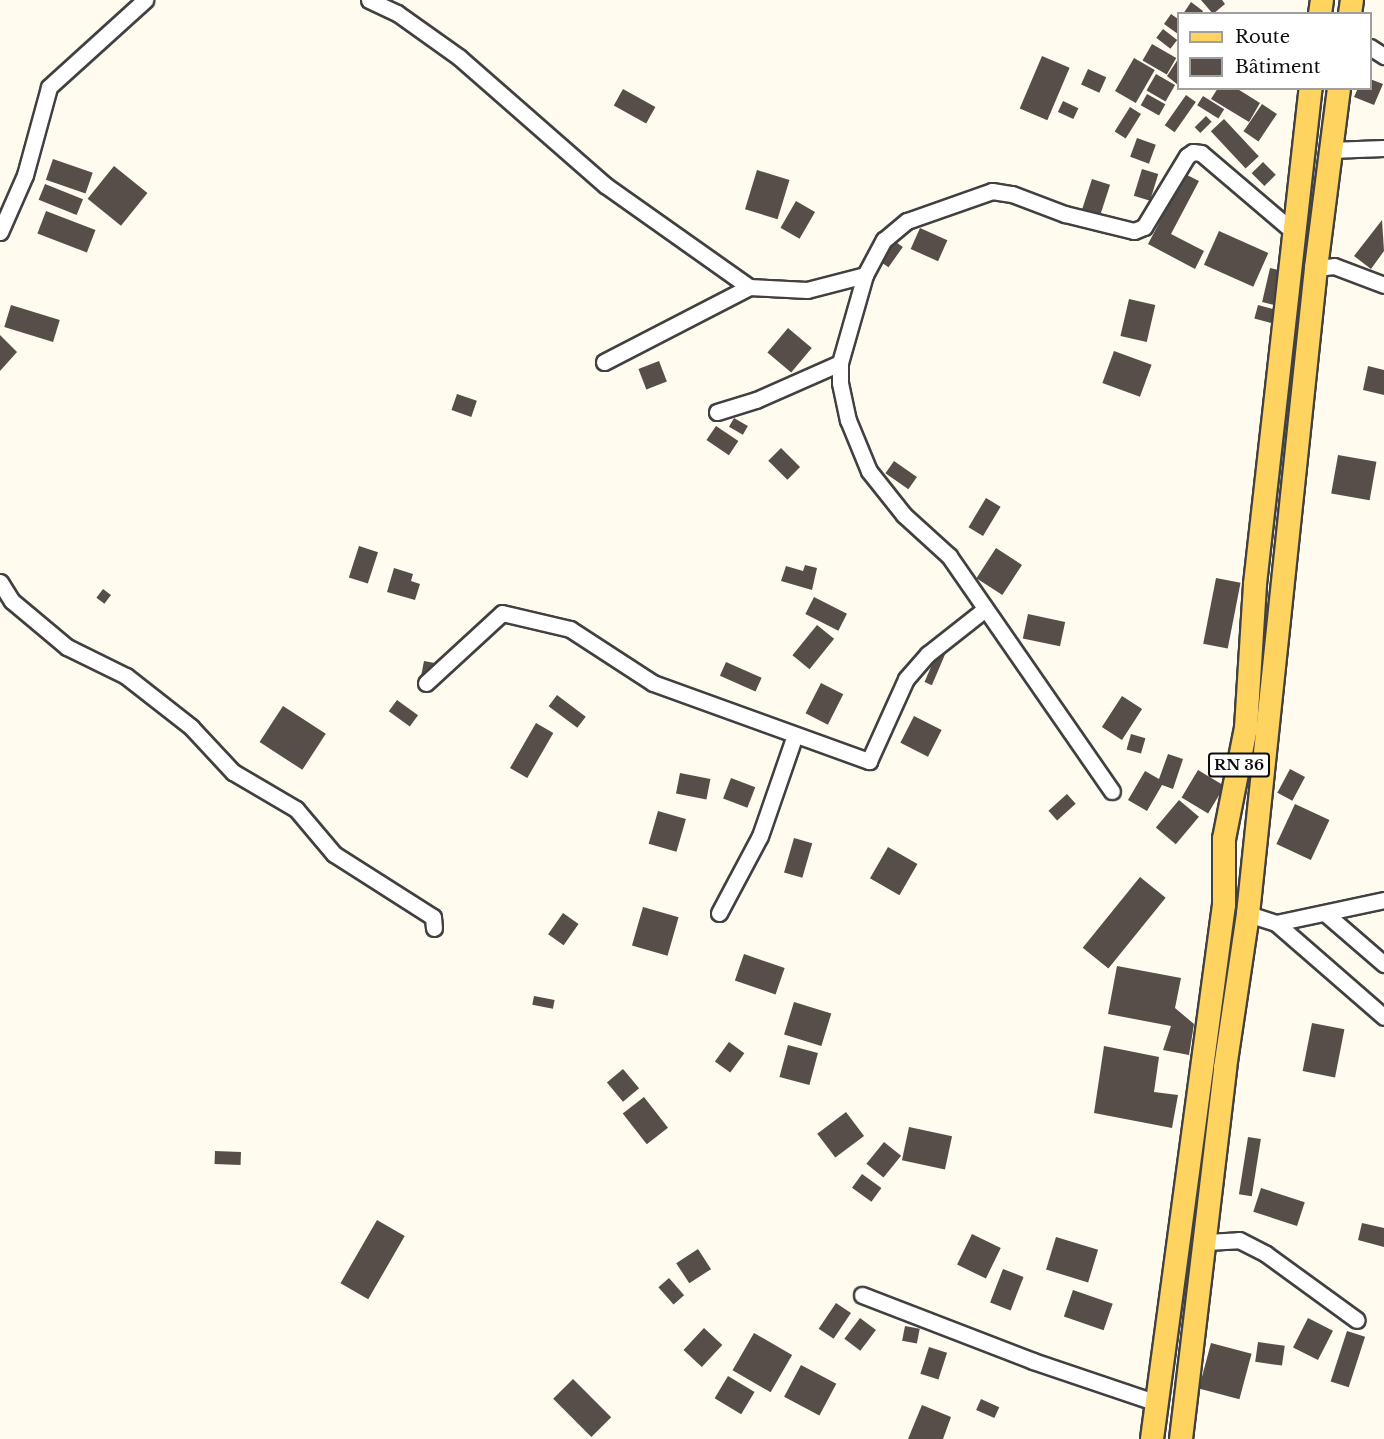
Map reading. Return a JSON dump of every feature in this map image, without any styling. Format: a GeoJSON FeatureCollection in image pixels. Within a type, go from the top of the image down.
{"type":"FeatureCollection","features":[{"type":"Feature","properties":{"kind":"main road","name":"RN 36"},"geometry":{"type":"LineString","coordinates":[[1152,1439],[1224,905],[1224,839],[1246,728],[1255,584],[1311,90]]}},
{"type":"Feature","properties":{"kind":"main road","name":"RN 36"},"geometry":{"type":"LineString","coordinates":[[1181,1439],[1225,1068],[1248,914],[1316,268],[1340,90]]}},
{"type":"Feature","properties":{"kind":"street"},"geometry":{"type":"LineString","coordinates":[[0,232],[25,175],[49,87],[145,0]]}},
{"type":"Feature","properties":{"kind":"street"},"geometry":{"type":"LineString","coordinates":[[369,0],[397,13],[460,57],[605,184],[749,287]]}},
{"type":"Feature","properties":{"kind":"street"},"geometry":{"type":"LineString","coordinates":[[1330,150],[1384,148]]}},
{"type":"Feature","properties":{"kind":"street"},"geometry":{"type":"LineString","coordinates":[[1112,790],[984,610],[949,556],[904,515],[869,471],[848,420],[840,363],[865,275],[884,240],[906,221],[992,191],[1012,194],[1065,213],[1134,231],[1144,227],[1187,156],[1193,152],[1201,153],[1295,233]]}},
{"type":"Feature","properties":{"kind":"street"},"geometry":{"type":"LineString","coordinates":[[1316,268],[1334,266],[1384,285]]}},
{"type":"Feature","properties":{"kind":"street"},"geometry":{"type":"LineString","coordinates":[[604,362],[749,287],[807,290],[865,275]]}},
{"type":"Feature","properties":{"kind":"street"},"geometry":{"type":"LineString","coordinates":[[717,412],[756,400],[840,363]]}},
{"type":"Feature","properties":{"kind":"street"},"geometry":{"type":"LineString","coordinates":[[0,582],[12,602],[67,647],[126,676],[191,728],[233,772],[296,809],[334,854],[433,917],[434,928]]}},
{"type":"Feature","properties":{"kind":"street"},"geometry":{"type":"LineString","coordinates":[[426,683],[502,613],[570,629],[654,683],[869,761],[906,679],[934,648],[984,610]]}},
{"type":"Feature","properties":{"kind":"street"},"geometry":{"type":"LineString","coordinates":[[719,913],[760,836],[795,735]]}},
{"type":"Feature","properties":{"kind":"street"},"geometry":{"type":"LineString","coordinates":[[1276,923],[1384,900]]}},
{"type":"Feature","properties":{"kind":"street"},"geometry":{"type":"LineString","coordinates":[[1248,914],[1276,923],[1384,1017]]}},
{"type":"Feature","properties":{"kind":"street"},"geometry":{"type":"LineString","coordinates":[[1326,914],[1384,964]]}},
{"type":"Feature","properties":{"kind":"street"},"geometry":{"type":"LineString","coordinates":[[1206,1242],[1239,1240],[1266,1254],[1356,1320]]}},
{"type":"Feature","properties":{"kind":"street"},"geometry":{"type":"LineString","coordinates":[[862,1294],[1033,1361],[1157,1403]]}},
{"type":"Feature","properties":{"kind":"building"},"geometry":{"type":"Polygon","coordinates":[[[1201,0],[1222,0],[1225,4],[1215,12],[1211,12],[1201,0]]]}},
{"type":"Feature","properties":{"kind":"building"},"geometry":{"type":"Polygon","coordinates":[[[1191,2],[1203,11],[1202,12],[1184,12],[1191,2]]]}},
{"type":"Feature","properties":{"kind":"building"},"geometry":{"type":"Polygon","coordinates":[[[1171,14],[1177,18],[1177,33],[1164,24],[1171,14]]]}},
{"type":"Feature","properties":{"kind":"building"},"geometry":{"type":"Polygon","coordinates":[[[1163,29],[1177,40],[1170,49],[1156,38],[1163,29]]]}},
{"type":"Feature","properties":{"kind":"building"},"geometry":{"type":"Polygon","coordinates":[[[1152,44],[1176,58],[1167,74],[1142,60],[1152,44]]]}},
{"type":"Feature","properties":{"kind":"building"},"geometry":{"type":"Polygon","coordinates":[[[1042,56],[1070,68],[1047,120],[1020,108],[1042,56]]]}},
{"type":"Feature","properties":{"kind":"building"},"geometry":{"type":"Polygon","coordinates":[[[1134,58],[1155,70],[1136,103],[1115,91],[1134,58]]]}},
{"type":"Feature","properties":{"kind":"building"},"geometry":{"type":"Polygon","coordinates":[[[1177,61],[1177,84],[1167,76],[1177,61]]]}},
{"type":"Feature","properties":{"kind":"building"},"geometry":{"type":"Polygon","coordinates":[[[1088,69],[1106,77],[1099,93],[1081,85],[1088,69]]]}},
{"type":"Feature","properties":{"kind":"building"},"geometry":{"type":"Polygon","coordinates":[[[1156,74],[1175,85],[1166,101],[1146,90],[1156,74]]]}},
{"type":"Feature","properties":{"kind":"building"},"geometry":{"type":"Polygon","coordinates":[[[1372,80],[1383,84],[1374,105],[1354,97],[1357,90],[1372,90],[1372,80]]]}},
{"type":"Feature","properties":{"kind":"building"},"geometry":{"type":"Polygon","coordinates":[[[623,89],[655,107],[646,124],[614,106],[623,89]]]}},
{"type":"Feature","properties":{"kind":"building"},"geometry":{"type":"Polygon","coordinates":[[[1217,90],[1239,90],[1260,103],[1249,122],[1211,99],[1217,90]]]}},
{"type":"Feature","properties":{"kind":"building"},"geometry":{"type":"Polygon","coordinates":[[[1147,94],[1165,104],[1159,116],[1141,105],[1147,94]]]}},
{"type":"Feature","properties":{"kind":"building"},"geometry":{"type":"Polygon","coordinates":[[[1186,95],[1196,102],[1175,132],[1165,125],[1186,95]]]}},
{"type":"Feature","properties":{"kind":"building"},"geometry":{"type":"Polygon","coordinates":[[[1203,96],[1224,109],[1218,119],[1197,105],[1203,96]]]}},
{"type":"Feature","properties":{"kind":"building"},"geometry":{"type":"Polygon","coordinates":[[[1063,101],[1078,108],[1073,119],[1058,112],[1063,101]]]}},
{"type":"Feature","properties":{"kind":"building"},"geometry":{"type":"Polygon","coordinates":[[[1262,104],[1277,114],[1258,141],[1244,131],[1262,104]]]}},
{"type":"Feature","properties":{"kind":"building"},"geometry":{"type":"Polygon","coordinates":[[[1130,107],[1141,114],[1126,138],[1115,132],[1130,107]]]}},
{"type":"Feature","properties":{"kind":"building"},"geometry":{"type":"Polygon","coordinates":[[[1206,116],[1212,122],[1200,133],[1195,127],[1206,116]]]}},
{"type":"Feature","properties":{"kind":"building"},"geometry":{"type":"Polygon","coordinates":[[[1224,119],[1259,156],[1246,169],[1211,131],[1224,119]]]}},
{"type":"Feature","properties":{"kind":"building"},"geometry":{"type":"Polygon","coordinates":[[[1137,138],[1156,145],[1149,164],[1130,157],[1137,138]]]}},
{"type":"Feature","properties":{"kind":"building"},"geometry":{"type":"Polygon","coordinates":[[[53,159],[93,173],[86,193],[46,180],[53,159]]]}},
{"type":"Feature","properties":{"kind":"building"},"geometry":{"type":"Polygon","coordinates":[[[1263,162],[1276,175],[1264,186],[1252,173],[1263,162]]]}},
{"type":"Feature","properties":{"kind":"building"},"geometry":{"type":"Polygon","coordinates":[[[114,166],[147,193],[121,226],[88,199],[114,166]]]}},
{"type":"Feature","properties":{"kind":"building"},"geometry":{"type":"Polygon","coordinates":[[[1142,169],[1158,174],[1150,201],[1134,196],[1142,169]]]}},
{"type":"Feature","properties":{"kind":"building"},"geometry":{"type":"Polygon","coordinates":[[[757,170],[790,180],[778,219],[745,209],[757,170]]]}},
{"type":"Feature","properties":{"kind":"building"},"geometry":{"type":"Polygon","coordinates":[[[1185,174],[1199,181],[1171,234],[1204,251],[1195,269],[1148,244],[1185,174]]]}},
{"type":"Feature","properties":{"kind":"building"},"geometry":{"type":"Polygon","coordinates":[[[1092,179],[1110,185],[1100,217],[1081,211],[1092,179]]]}},
{"type":"Feature","properties":{"kind":"building"},"geometry":{"type":"Polygon","coordinates":[[[45,184],[83,199],[77,215],[39,200],[45,184]]]}},
{"type":"Feature","properties":{"kind":"building"},"geometry":{"type":"Polygon","coordinates":[[[796,201],[815,212],[800,239],[780,228],[796,201]]]}},
{"type":"Feature","properties":{"kind":"building"},"geometry":{"type":"Polygon","coordinates":[[[46,211],[95,230],[87,252],[37,233],[46,211]]]}},
{"type":"Feature","properties":{"kind":"building"},"geometry":{"type":"Polygon","coordinates":[[[1382,220],[1384,251],[1371,269],[1354,256],[1382,220]]]}},
{"type":"Feature","properties":{"kind":"building"},"geometry":{"type":"Polygon","coordinates":[[[920,228],[947,240],[938,261],[911,249],[920,228]]]}},
{"type":"Feature","properties":{"kind":"building"},"geometry":{"type":"Polygon","coordinates":[[[1219,231],[1268,253],[1253,287],[1204,265],[1219,231]]]}},
{"type":"Feature","properties":{"kind":"building"},"geometry":{"type":"Polygon","coordinates":[[[893,240],[903,247],[888,267],[879,260],[893,240]]]}},
{"type":"Feature","properties":{"kind":"building"},"geometry":{"type":"Polygon","coordinates":[[[1270,268],[1288,272],[1280,306],[1262,302],[1270,268]]]}},
{"type":"Feature","properties":{"kind":"building"},"geometry":{"type":"Polygon","coordinates":[[[1129,299],[1155,305],[1147,342],[1120,336],[1129,299]]]}},
{"type":"Feature","properties":{"kind":"building"},"geometry":{"type":"Polygon","coordinates":[[[11,305],[60,320],[53,342],[4,327],[11,305]]]}},
{"type":"Feature","properties":{"kind":"building"},"geometry":{"type":"Polygon","coordinates":[[[1258,305],[1277,310],[1274,324],[1254,319],[1258,305]]]}},
{"type":"Feature","properties":{"kind":"building"},"geometry":{"type":"Polygon","coordinates":[[[788,328],[812,348],[791,372],[767,353],[788,328]]]}},
{"type":"Feature","properties":{"kind":"building"},"geometry":{"type":"Polygon","coordinates":[[[0,335],[17,352],[0,371],[0,335]]]}},
{"type":"Feature","properties":{"kind":"building"},"geometry":{"type":"Polygon","coordinates":[[[1114,351],[1152,365],[1140,397],[1102,383],[1114,351]]]}},
{"type":"Feature","properties":{"kind":"building"},"geometry":{"type":"Polygon","coordinates":[[[659,361],[667,382],[646,389],[638,369],[659,361]]]}},
{"type":"Feature","properties":{"kind":"building"},"geometry":{"type":"Polygon","coordinates":[[[1368,366],[1384,370],[1384,395],[1363,390],[1368,366]]]}},
{"type":"Feature","properties":{"kind":"building"},"geometry":{"type":"Polygon","coordinates":[[[457,394],[477,401],[471,417],[451,410],[457,394]]]}},
{"type":"Feature","properties":{"kind":"building"},"geometry":{"type":"Polygon","coordinates":[[[734,418],[748,426],[743,435],[729,427],[734,418]]]}},
{"type":"Feature","properties":{"kind":"building"},"geometry":{"type":"Polygon","coordinates":[[[716,426],[738,441],[729,455],[706,440],[716,426]]]}},
{"type":"Feature","properties":{"kind":"building"},"geometry":{"type":"Polygon","coordinates":[[[781,448],[800,467],[787,480],[768,461],[781,448]]]}},
{"type":"Feature","properties":{"kind":"building"},"geometry":{"type":"Polygon","coordinates":[[[1338,455],[1376,462],[1370,500],[1331,493],[1338,455]]]}},
{"type":"Feature","properties":{"kind":"building"},"geometry":{"type":"Polygon","coordinates":[[[894,461],[917,477],[908,489],[885,473],[894,461]]]}},
{"type":"Feature","properties":{"kind":"building"},"geometry":{"type":"Polygon","coordinates":[[[986,498],[1001,507],[983,536],[968,527],[986,498]]]}},
{"type":"Feature","properties":{"kind":"building"},"geometry":{"type":"Polygon","coordinates":[[[359,546],[378,552],[368,584],[349,577],[359,546]]]}},
{"type":"Feature","properties":{"kind":"building"},"geometry":{"type":"Polygon","coordinates":[[[996,548],[1022,565],[1002,595],[976,578],[996,548]]]}},
{"type":"Feature","properties":{"kind":"building"},"geometry":{"type":"Polygon","coordinates":[[[805,565],[817,568],[812,590],[781,581],[786,566],[803,571],[805,565]]]}},
{"type":"Feature","properties":{"kind":"building"},"geometry":{"type":"Polygon","coordinates":[[[394,568],[413,574],[411,581],[420,584],[415,600],[387,592],[394,568]]]}},
{"type":"Feature","properties":{"kind":"building"},"geometry":{"type":"Polygon","coordinates":[[[1216,578],[1241,583],[1228,649],[1203,644],[1216,578]]]}},
{"type":"Feature","properties":{"kind":"building"},"geometry":{"type":"Polygon","coordinates":[[[103,589],[111,595],[104,604],[96,598],[103,589]]]}},
{"type":"Feature","properties":{"kind":"building"},"geometry":{"type":"Polygon","coordinates":[[[814,597],[847,614],[838,631],[805,614],[814,597]]]}},
{"type":"Feature","properties":{"kind":"building"},"geometry":{"type":"Polygon","coordinates":[[[1028,614],[1065,622],[1060,646],[1023,638],[1028,614]]]}},
{"type":"Feature","properties":{"kind":"building"},"geometry":{"type":"Polygon","coordinates":[[[817,625],[834,639],[810,669],[792,655],[817,625]]]}},
{"type":"Feature","properties":{"kind":"building"},"geometry":{"type":"Polygon","coordinates":[[[939,648],[946,651],[932,685],[925,682],[939,648]]]}},
{"type":"Feature","properties":{"kind":"building"},"geometry":{"type":"Polygon","coordinates":[[[424,661],[439,664],[434,687],[419,685],[424,661]]]}},
{"type":"Feature","properties":{"kind":"building"},"geometry":{"type":"Polygon","coordinates":[[[726,662],[762,678],[756,692],[720,676],[726,662]]]}},
{"type":"Feature","properties":{"kind":"building"},"geometry":{"type":"Polygon","coordinates":[[[821,683],[843,694],[828,725],[806,713],[821,683]]]}},
{"type":"Feature","properties":{"kind":"building"},"geometry":{"type":"Polygon","coordinates":[[[557,695],[586,717],[577,728],[549,706],[557,695]]]}},
{"type":"Feature","properties":{"kind":"building"},"geometry":{"type":"Polygon","coordinates":[[[1122,696],[1142,709],[1122,740],[1102,727],[1122,696]]]}},
{"type":"Feature","properties":{"kind":"building"},"geometry":{"type":"Polygon","coordinates":[[[397,700],[418,715],[410,727],[389,711],[397,700]]]}},
{"type":"Feature","properties":{"kind":"building"},"geometry":{"type":"Polygon","coordinates":[[[283,706],[326,734],[302,770],[260,742],[283,706]]]}},
{"type":"Feature","properties":{"kind":"building"},"geometry":{"type":"Polygon","coordinates":[[[914,716],[942,730],[928,757],[900,743],[914,716]]]}},
{"type":"Feature","properties":{"kind":"building"},"geometry":{"type":"Polygon","coordinates":[[[536,723],[553,733],[527,778],[510,768],[536,723]]]}},
{"type":"Feature","properties":{"kind":"building"},"geometry":{"type":"Polygon","coordinates":[[[1131,734],[1145,738],[1141,754],[1127,749],[1131,734]]]}},
{"type":"Feature","properties":{"kind":"building"},"geometry":{"type":"Polygon","coordinates":[[[1168,754],[1183,759],[1173,789],[1162,785],[1147,811],[1128,800],[1145,771],[1159,779],[1168,754]]]}},
{"type":"Feature","properties":{"kind":"building"},"geometry":{"type":"Polygon","coordinates":[[[1290,769],[1305,777],[1292,801],[1277,793],[1290,769]]]}},
{"type":"Feature","properties":{"kind":"building"},"geometry":{"type":"Polygon","coordinates":[[[1198,770],[1225,786],[1208,813],[1182,797],[1198,770]]]}},
{"type":"Feature","properties":{"kind":"building"},"geometry":{"type":"Polygon","coordinates":[[[680,773],[710,779],[706,800],[676,794],[680,773]]]}},
{"type":"Feature","properties":{"kind":"building"},"geometry":{"type":"Polygon","coordinates":[[[731,778],[755,787],[747,808],[723,799],[731,778]]]}},
{"type":"Feature","properties":{"kind":"building"},"geometry":{"type":"Polygon","coordinates":[[[1067,794],[1076,804],[1057,820],[1048,811],[1067,794]]]}},
{"type":"Feature","properties":{"kind":"building"},"geometry":{"type":"Polygon","coordinates":[[[1179,800],[1199,817],[1176,844],[1156,828],[1179,800]]]}},
{"type":"Feature","properties":{"kind":"building"},"geometry":{"type":"Polygon","coordinates":[[[1295,804],[1329,820],[1311,860],[1276,844],[1295,804]]]}},
{"type":"Feature","properties":{"kind":"building"},"geometry":{"type":"Polygon","coordinates":[[[658,811],[686,819],[677,852],[649,844],[658,811]]]}},
{"type":"Feature","properties":{"kind":"building"},"geometry":{"type":"Polygon","coordinates":[[[794,838],[812,843],[802,878],[784,873],[794,838]]]}},
{"type":"Feature","properties":{"kind":"building"},"geometry":{"type":"Polygon","coordinates":[[[888,847],[917,864],[899,895],[870,878],[888,847]]]}},
{"type":"Feature","properties":{"kind":"building"},"geometry":{"type":"Polygon","coordinates":[[[1140,877],[1166,898],[1108,968],[1083,948],[1140,877]]]}},
{"type":"Feature","properties":{"kind":"building"},"geometry":{"type":"Polygon","coordinates":[[[643,907],[679,917],[668,956],[632,945],[643,907]]]}},
{"type":"Feature","properties":{"kind":"building"},"geometry":{"type":"Polygon","coordinates":[[[563,913],[579,924],[564,945],[548,934],[563,913]]]}},
{"type":"Feature","properties":{"kind":"building"},"geometry":{"type":"Polygon","coordinates":[[[744,954],[785,968],[776,994],[735,980],[744,954]]]}},
{"type":"Feature","properties":{"kind":"building"},"geometry":{"type":"Polygon","coordinates":[[[1117,966],[1181,978],[1175,1008],[1194,1024],[1189,1055],[1163,1050],[1171,1026],[1108,1014],[1117,966]]]}},
{"type":"Feature","properties":{"kind":"building"},"geometry":{"type":"Polygon","coordinates":[[[534,996],[555,1000],[553,1009],[532,1005],[534,996]]]}},
{"type":"Feature","properties":{"kind":"building"},"geometry":{"type":"Polygon","coordinates":[[[794,1002],[831,1013],[821,1046],[784,1035],[794,1002]]]}},
{"type":"Feature","properties":{"kind":"building"},"geometry":{"type":"Polygon","coordinates":[[[1312,1023],[1344,1029],[1335,1077],[1303,1071],[1312,1023]]]}},
{"type":"Feature","properties":{"kind":"building"},"geometry":{"type":"Polygon","coordinates":[[[729,1042],[744,1053],[730,1073],[715,1061],[729,1042]]]}},
{"type":"Feature","properties":{"kind":"building"},"geometry":{"type":"Polygon","coordinates":[[[788,1045],[818,1053],[809,1085],[779,1077],[788,1045]]]}},
{"type":"Feature","properties":{"kind":"building"},"geometry":{"type":"Polygon","coordinates":[[[1104,1046],[1159,1057],[1154,1092],[1178,1095],[1172,1128],[1094,1113],[1104,1046]]]}},
{"type":"Feature","properties":{"kind":"building"},"geometry":{"type":"Polygon","coordinates":[[[623,1069],[639,1088],[623,1102],[607,1082],[623,1069]]]}},
{"type":"Feature","properties":{"kind":"building"},"geometry":{"type":"Polygon","coordinates":[[[644,1097],[668,1128],[647,1144],[623,1114],[644,1097]]]}},
{"type":"Feature","properties":{"kind":"building"},"geometry":{"type":"Polygon","coordinates":[[[846,1112],[864,1136],[835,1158],[817,1134],[846,1112]]]}},
{"type":"Feature","properties":{"kind":"building"},"geometry":{"type":"Polygon","coordinates":[[[909,1127],[952,1136],[945,1169],[902,1160],[909,1127]]]}},
{"type":"Feature","properties":{"kind":"building"},"geometry":{"type":"Polygon","coordinates":[[[1248,1137],[1261,1139],[1252,1196],[1239,1194],[1248,1137]]]}},
{"type":"Feature","properties":{"kind":"building"},"geometry":{"type":"Polygon","coordinates":[[[884,1142],[901,1156],[883,1178],[866,1164],[884,1142]]]}},
{"type":"Feature","properties":{"kind":"building"},"geometry":{"type":"Polygon","coordinates":[[[215,1151],[241,1152],[241,1165],[215,1164],[215,1151]]]}},
{"type":"Feature","properties":{"kind":"building"},"geometry":{"type":"Polygon","coordinates":[[[862,1174],[881,1188],[871,1202],[852,1188],[862,1174]]]}},
{"type":"Feature","properties":{"kind":"building"},"geometry":{"type":"Polygon","coordinates":[[[1261,1188],[1305,1202],[1297,1226],[1253,1212],[1261,1188]]]}},
{"type":"Feature","properties":{"kind":"building"},"geometry":{"type":"Polygon","coordinates":[[[377,1220],[405,1236],[368,1299],[340,1283],[377,1220]]]}},
{"type":"Feature","properties":{"kind":"building"},"geometry":{"type":"Polygon","coordinates":[[[1362,1223],[1384,1228],[1384,1247],[1358,1240],[1362,1223]]]}},
{"type":"Feature","properties":{"kind":"building"},"geometry":{"type":"Polygon","coordinates":[[[972,1234],[1001,1248],[986,1279],[957,1265],[972,1234]]]}},
{"type":"Feature","properties":{"kind":"building"},"geometry":{"type":"Polygon","coordinates":[[[1056,1237],[1098,1250],[1088,1282],[1046,1270],[1056,1237]]]}},
{"type":"Feature","properties":{"kind":"building"},"geometry":{"type":"Polygon","coordinates":[[[698,1249],[711,1269],[689,1283],[676,1263],[698,1249]]]}},
{"type":"Feature","properties":{"kind":"building"},"geometry":{"type":"Polygon","coordinates":[[[1003,1269],[1024,1277],[1011,1310],[990,1303],[1003,1269]]]}},
{"type":"Feature","properties":{"kind":"building"},"geometry":{"type":"Polygon","coordinates":[[[669,1278],[684,1295],[674,1305],[658,1287],[669,1278]]]}},
{"type":"Feature","properties":{"kind":"building"},"geometry":{"type":"Polygon","coordinates":[[[1073,1290],[1113,1304],[1104,1330],[1064,1316],[1073,1290]]]}},
{"type":"Feature","properties":{"kind":"building"},"geometry":{"type":"Polygon","coordinates":[[[836,1303],[851,1313],[834,1339],[819,1329],[836,1303]]]}},
{"type":"Feature","properties":{"kind":"building"},"geometry":{"type":"Polygon","coordinates":[[[860,1318],[876,1330],[860,1351],[844,1339],[860,1318]]]}},
{"type":"Feature","properties":{"kind":"building"},"geometry":{"type":"Polygon","coordinates":[[[1308,1318],[1333,1331],[1318,1360],[1293,1347],[1308,1318]]]}},
{"type":"Feature","properties":{"kind":"building"},"geometry":{"type":"Polygon","coordinates":[[[905,1326],[920,1329],[917,1344],[902,1341],[905,1326]]]}},
{"type":"Feature","properties":{"kind":"building"},"geometry":{"type":"Polygon","coordinates":[[[704,1328],[722,1345],[702,1367],[684,1350],[704,1328]]]}},
{"type":"Feature","properties":{"kind":"building"},"geometry":{"type":"Polygon","coordinates":[[[1347,1331],[1365,1337],[1349,1387],[1331,1381],[1347,1331]]]}},
{"type":"Feature","properties":{"kind":"building"},"geometry":{"type":"Polygon","coordinates":[[[754,1333],[792,1355],[771,1392],[732,1370],[754,1333]]]}},
{"type":"Feature","properties":{"kind":"building"},"geometry":{"type":"Polygon","coordinates":[[[1258,1342],[1285,1346],[1282,1366],[1255,1362],[1258,1342]]]}},
{"type":"Feature","properties":{"kind":"building"},"geometry":{"type":"Polygon","coordinates":[[[1211,1343],[1252,1354],[1239,1399],[1199,1388],[1211,1343]]]}},
{"type":"Feature","properties":{"kind":"building"},"geometry":{"type":"Polygon","coordinates":[[[929,1347],[947,1353],[938,1380],[920,1374],[929,1347]]]}},
{"type":"Feature","properties":{"kind":"building"},"geometry":{"type":"Polygon","coordinates":[[[801,1365],[836,1384],[819,1416],[784,1397],[801,1365]]]}},
{"type":"Feature","properties":{"kind":"building"},"geometry":{"type":"Polygon","coordinates":[[[728,1376],[755,1392],[741,1414],[715,1398],[728,1376]]]}},
{"type":"Feature","properties":{"kind":"building"},"geometry":{"type":"Polygon","coordinates":[[[573,1379],[611,1417],[591,1437],[553,1399],[573,1379]]]}},
{"type":"Feature","properties":{"kind":"building"},"geometry":{"type":"Polygon","coordinates":[[[981,1399],[999,1407],[994,1418],[976,1410],[981,1399]]]}},
{"type":"Feature","properties":{"kind":"building"},"geometry":{"type":"Polygon","coordinates":[[[922,1405],[951,1417],[943,1439],[908,1439],[922,1405]]]}}]}
